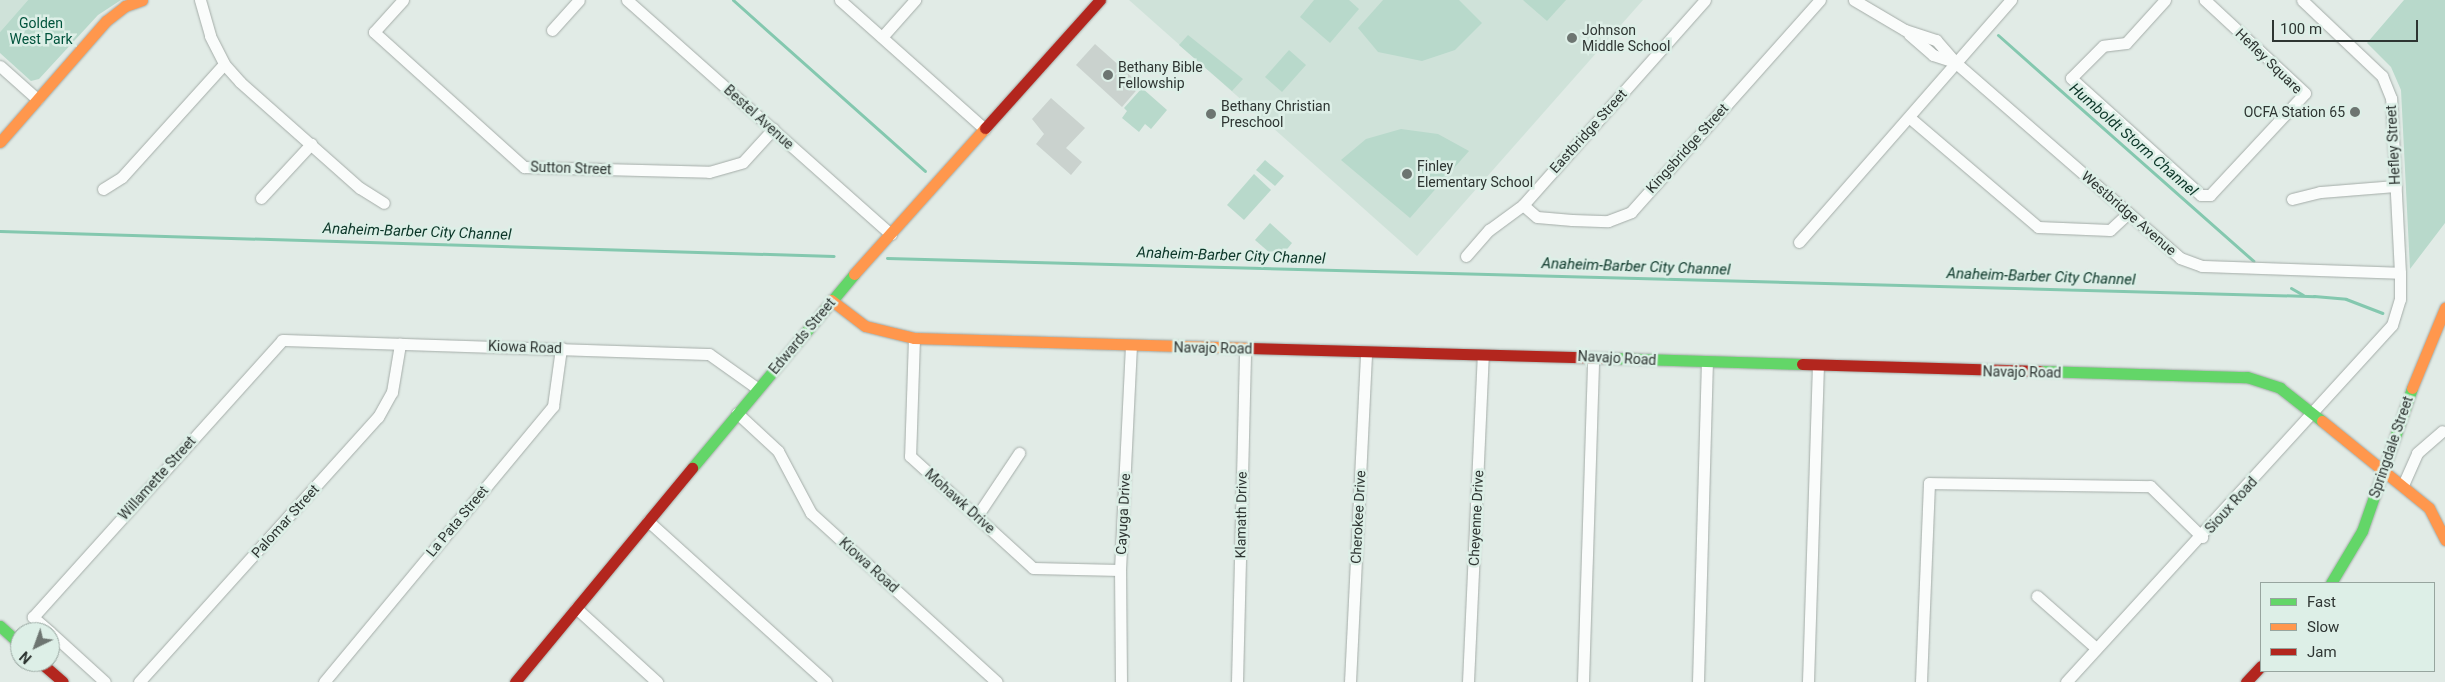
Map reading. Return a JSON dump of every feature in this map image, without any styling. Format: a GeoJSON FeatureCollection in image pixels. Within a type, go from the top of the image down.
{"type":"FeatureCollection","features":[{"type":"Feature","properties":{"kind":"street"},"geometry":{"type":"LineString","coordinates":[[0,142],[106,21],[125,6],[142,0]]}},
{"type":"Feature","properties":{"kind":"street"},"geometry":{"type":"LineString","coordinates":[[200,0],[210,36],[224,64],[311,144],[384,204]]}},
{"type":"Feature","properties":{"kind":"street","name":"Sutton Street"},"geometry":{"type":"LineString","coordinates":[[403,0],[374,32],[524,167],[709,172],[744,162],[773,129]]}},
{"type":"Feature","properties":{"kind":"street"},"geometry":{"type":"LineString","coordinates":[[552,30],[579,0]]}},
{"type":"Feature","properties":{"kind":"street","name":"Bestel Avenue"},"geometry":{"type":"LineString","coordinates":[[627,0],[891,234]]}},
{"type":"Feature","properties":{"kind":"street"},"geometry":{"type":"LineString","coordinates":[[840,0],[985,129]]}},
{"type":"Feature","properties":{"kind":"street"},"geometry":{"type":"LineString","coordinates":[[882,37],[915,0]]}},
{"type":"Feature","properties":{"kind":"street","name":"Edwards Street"},"geometry":{"type":"LineString","coordinates":[[515,682],[831,300],[1100,0]]}},
{"type":"Feature","properties":{"kind":"street","name":"Eastbridge Street"},"geometry":{"type":"LineString","coordinates":[[1466,256],[1490,230],[1523,205],[1705,0]]}},
{"type":"Feature","properties":{"kind":"street","name":"Kingsbridge Street"},"geometry":{"type":"LineString","coordinates":[[1523,205],[1537,217],[1572,220],[1608,221],[1630,212],[1820,0]]}},
{"type":"Feature","properties":{"kind":"street","name":"Westbridge Avenue"},"geometry":{"type":"LineString","coordinates":[[1854,0],[1905,30],[1936,40],[1956,63],[2180,258],[2202,266],[2400,273]]}},
{"type":"Feature","properties":{"kind":"street"},"geometry":{"type":"LineString","coordinates":[[1799,242],[1910,118],[2011,0]]}},
{"type":"Feature","properties":{"kind":"street","name":"Hefley Square"},"geometry":{"type":"LineString","coordinates":[[2165,0],[2126,43],[2103,46],[2071,78],[2201,195],[2210,195],[2305,93],[2213,3]]}},
{"type":"Feature","properties":{"kind":"street","name":"Hefley Street"},"geometry":{"type":"LineString","coordinates":[[2302,0],[2382,76],[2391,98],[2400,273],[2400,299],[2392,325]]}},
{"type":"Feature","properties":{"kind":"street"},"geometry":{"type":"LineString","coordinates":[[103,189],[122,177],[224,64]]}},
{"type":"Feature","properties":{"kind":"street"},"geometry":{"type":"LineString","coordinates":[[0,66],[37,99]]}},
{"type":"Feature","properties":{"kind":"street"},"geometry":{"type":"LineString","coordinates":[[1910,118],[2038,227],[2110,230],[2128,213]]}},
{"type":"Feature","properties":{"kind":"street"},"geometry":{"type":"LineString","coordinates":[[261,198],[311,144]]}},
{"type":"Feature","properties":{"kind":"street"},"geometry":{"type":"LineString","coordinates":[[2292,199],[2320,192],[2396,186]]}},
{"type":"Feature","properties":{"kind":"street","name":"Navajo Road"},"geometry":{"type":"LineString","coordinates":[[831,300],[864,326],[914,338],[1366,353],[1593,357],[1818,367],[2247,377],[2280,388],[2313,413],[2382,472],[2403,485],[2429,508],[2445,540]]}},
{"type":"Feature","properties":{"kind":"street","name":"Springdale Street"},"geometry":{"type":"LineString","coordinates":[[2332,582],[2358,539],[2426,347],[2445,308]]}},
{"type":"Feature","properties":{"kind":"street","name":"Sioux Road"},"geometry":{"type":"LineString","coordinates":[[2066,682],[2202,537],[2392,325]]}},
{"type":"Feature","properties":{"kind":"street","name":"Mohawk Drive"},"geometry":{"type":"LineString","coordinates":[[914,338],[910,456],[1033,568],[1120,570]]}},
{"type":"Feature","properties":{"kind":"street","name":"Kiowa Road"},"geometry":{"type":"LineString","coordinates":[[282,340],[709,354],[758,389]]}},
{"type":"Feature","properties":{"kind":"street","name":"Willamette Street"},"geometry":{"type":"LineString","coordinates":[[39,622],[33,617],[282,340]]}},
{"type":"Feature","properties":{"kind":"street","name":"Palomar Street"},"geometry":{"type":"LineString","coordinates":[[139,682],[378,417],[392,392],[400,344]]}},
{"type":"Feature","properties":{"kind":"street","name":"Cayuga Drive"},"geometry":{"type":"LineString","coordinates":[[1121,682],[1120,570],[1131,346]]}},
{"type":"Feature","properties":{"kind":"street","name":"La Pata Street"},"geometry":{"type":"LineString","coordinates":[[324,682],[553,406],[561,348]]}},
{"type":"Feature","properties":{"kind":"street","name":"Klamath Drive"},"geometry":{"type":"LineString","coordinates":[[1238,682],[1245,348]]}},
{"type":"Feature","properties":{"kind":"street","name":"Cherokee Drive"},"geometry":{"type":"LineString","coordinates":[[1350,682],[1366,353]]}},
{"type":"Feature","properties":{"kind":"street","name":"Cheyenne Drive"},"geometry":{"type":"LineString","coordinates":[[1468,682],[1483,354]]}},
{"type":"Feature","properties":{"kind":"street"},"geometry":{"type":"LineString","coordinates":[[1583,682],[1593,357]]}},
{"type":"Feature","properties":{"kind":"street"},"geometry":{"type":"LineString","coordinates":[[1698,682],[1707,363]]}},
{"type":"Feature","properties":{"kind":"street"},"geometry":{"type":"LineString","coordinates":[[1808,682],[1818,367]]}},
{"type":"Feature","properties":{"kind":"street","name":"Kiowa Road"},"geometry":{"type":"LineString","coordinates":[[737,413],[778,450],[811,513],[998,682]]}},
{"type":"Feature","properties":{"kind":"street"},"geometry":{"type":"LineString","coordinates":[[2403,485],[2418,453],[2442,431]]}},
{"type":"Feature","properties":{"kind":"street"},"geometry":{"type":"LineString","coordinates":[[977,516],[1018,453]]}},
{"type":"Feature","properties":{"kind":"street"},"geometry":{"type":"LineString","coordinates":[[1921,682],[1929,484],[2150,486],[2202,537]]}},
{"type":"Feature","properties":{"kind":"street"},"geometry":{"type":"LineString","coordinates":[[648,521],[826,682]]}},
{"type":"Feature","properties":{"kind":"street"},"geometry":{"type":"LineString","coordinates":[[2037,596],[2096,648]]}},
{"type":"Feature","properties":{"kind":"street"},"geometry":{"type":"LineString","coordinates":[[576,608],[657,682]]}},
{"type":"Feature","properties":{"kind":"street"},"geometry":{"type":"LineString","coordinates":[[0,626],[10,635]]}},
{"type":"Feature","properties":{"kind":"street"},"geometry":{"type":"LineString","coordinates":[[60,641],[105,682]]}},
{"type":"Feature","properties":{"kind":"street"},"geometry":{"type":"LineString","coordinates":[[2246,682],[2260,667]]}},
{"type":"Feature","properties":{"kind":"street"},"geometry":{"type":"LineString","coordinates":[[51,672],[62,682]]}},
{"type":"Feature","properties":{"kind":"shaded area"},"geometry":{"type":"Polygon","coordinates":[[[0,0],[28,0],[0,32],[0,0]]]}},
{"type":"Feature","properties":{"kind":"shaded area","name":"Finley Elementary School"},"geometry":{"type":"Polygon","coordinates":[[[1129,0],[1643,0],[1417,256],[1129,0]]]}},
{"type":"Feature","properties":{"kind":"green space","name":"Golden West Park"},"geometry":{"type":"Polygon","coordinates":[[[28,0],[121,0],[98,15],[39,79],[31,81],[0,53],[0,32],[28,0]]]}},
{"type":"Feature","properties":{"kind":"green space"},"geometry":{"type":"Polygon","coordinates":[[[1314,0],[1349,0],[1359,9],[1330,43],[1300,17],[1314,0]]]}},
{"type":"Feature","properties":{"kind":"green space"},"geometry":{"type":"Polygon","coordinates":[[[1383,0],[1459,0],[1482,23],[1455,50],[1422,61],[1378,52],[1358,28],[1383,0]]]}},
{"type":"Feature","properties":{"kind":"green space"},"geometry":{"type":"Polygon","coordinates":[[[1523,0],[1566,0],[1547,21],[1523,0]]]}},
{"type":"Feature","properties":{"kind":"green space"},"geometry":{"type":"Polygon","coordinates":[[[2404,0],[2445,0],[2445,223],[2410,269],[2401,90],[2391,67],[2367,43],[2404,0]]]}},
{"type":"Feature","properties":{"kind":"green space"},"geometry":{"type":"Polygon","coordinates":[[[1188,35],[1243,79],[1232,91],[1179,45],[1188,35]]]}},
{"type":"Feature","properties":{"kind":"green space"},"geometry":{"type":"Polygon","coordinates":[[[1289,50],[1306,65],[1282,92],[1265,77],[1289,50]]]}},
{"type":"Feature","properties":{"kind":"green space"},"geometry":{"type":"Polygon","coordinates":[[[1142,88],[1167,110],[1151,129],[1145,124],[1139,132],[1122,118],[1127,111],[1124,108],[1142,88]]]}},
{"type":"Feature","properties":{"kind":"green space"},"geometry":{"type":"Polygon","coordinates":[[[1401,129],[1438,134],[1469,151],[1410,218],[1341,160],[1366,139],[1401,129]]]}},
{"type":"Feature","properties":{"kind":"green space"},"geometry":{"type":"Polygon","coordinates":[[[1265,160],[1284,176],[1275,186],[1256,170],[1265,160]]]}},
{"type":"Feature","properties":{"kind":"green space"},"geometry":{"type":"Polygon","coordinates":[[[1254,174],[1271,190],[1244,220],[1227,205],[1254,174]]]}},
{"type":"Feature","properties":{"kind":"green space"},"geometry":{"type":"Polygon","coordinates":[[[1270,223],[1292,243],[1284,253],[1270,253],[1255,240],[1270,223]]]}},
{"type":"Feature","properties":{"kind":"building","name":"Bethany Bible Fellowship"},"geometry":{"type":"Polygon","coordinates":[[[1095,44],[1141,85],[1122,107],[1076,65],[1095,44]]]}},
{"type":"Feature","properties":{"kind":"building"},"geometry":{"type":"Polygon","coordinates":[[[1051,98],[1085,128],[1066,148],[1082,162],[1071,175],[1036,144],[1044,134],[1032,119],[1051,98]]]}},
{"type":"Feature","properties":{"kind":"waterway"},"geometry":{"type":"LineString","coordinates":[[733,0],[925,171]]}},
{"type":"Feature","properties":{"kind":"waterway","name":"Humboldt Storm Channel"},"geometry":{"type":"LineString","coordinates":[[1998,35],[2253,261]]}},
{"type":"Feature","properties":{"kind":"waterway","name":"Anaheim-Barber City Channel"},"geometry":{"type":"LineString","coordinates":[[0,231],[834,256]]}},
{"type":"Feature","properties":{"kind":"waterway","name":"Anaheim-Barber City Channel"},"geometry":{"type":"LineString","coordinates":[[887,258],[2314,296],[2346,299],[2382,313]]}},
{"type":"Feature","properties":{"kind":"waterway"},"geometry":{"type":"LineString","coordinates":[[2291,288],[2303,295]]}},
{"type":"Feature","properties":{"kind":"traffic: fast"},"geometry":{"type":"LineString","coordinates":[[692,468],[854,274]]}},
{"type":"Feature","properties":{"kind":"traffic: fast"},"geometry":{"type":"LineString","coordinates":[[1609,358],[1802,364]]}},
{"type":"Feature","properties":{"kind":"traffic: fast"},"geometry":{"type":"LineString","coordinates":[[2040,371],[2247,377],[2280,388],[2322,421]]}},
{"type":"Feature","properties":{"kind":"traffic: fast"},"geometry":{"type":"LineString","coordinates":[[2332,582],[2362,531],[2412,388]]}},
{"type":"Feature","properties":{"kind":"traffic: fast"},"geometry":{"type":"LineString","coordinates":[[0,626],[10,635]]}},
{"type":"Feature","properties":{"kind":"traffic: slow"},"geometry":{"type":"LineString","coordinates":[[0,142],[106,21],[125,6],[142,0]]}},
{"type":"Feature","properties":{"kind":"traffic: slow"},"geometry":{"type":"LineString","coordinates":[[854,274],[985,128]]}},
{"type":"Feature","properties":{"kind":"traffic: slow"},"geometry":{"type":"LineString","coordinates":[[831,300],[865,326],[914,338],[1249,348]]}},
{"type":"Feature","properties":{"kind":"traffic: slow"},"geometry":{"type":"LineString","coordinates":[[2412,388],[2445,308]]}},
{"type":"Feature","properties":{"kind":"traffic: slow"},"geometry":{"type":"LineString","coordinates":[[2322,421],[2429,508],[2445,540]]}},
{"type":"Feature","properties":{"kind":"traffic: jam"},"geometry":{"type":"LineString","coordinates":[[985,128],[1100,0]]}},
{"type":"Feature","properties":{"kind":"traffic: jam"},"geometry":{"type":"LineString","coordinates":[[1249,348],[1609,358]]}},
{"type":"Feature","properties":{"kind":"traffic: jam"},"geometry":{"type":"LineString","coordinates":[[1802,364],[2040,371]]}},
{"type":"Feature","properties":{"kind":"traffic: jam"},"geometry":{"type":"LineString","coordinates":[[515,682],[692,468]]}},
{"type":"Feature","properties":{"kind":"traffic: jam"},"geometry":{"type":"LineString","coordinates":[[2246,682],[2260,667]]}},
{"type":"Feature","properties":{"kind":"traffic: jam"},"geometry":{"type":"LineString","coordinates":[[52,672],[63,682]]}},
{"type":"Feature","properties":{"kind":"place","name":"Johnson Middle School"},"geometry":{"type":"Point","coordinates":[1572,38]}},
{"type":"Feature","properties":{"kind":"place","name":"Bethany Bible Fellowship"},"geometry":{"type":"Point","coordinates":[1108,75]}},
{"type":"Feature","properties":{"kind":"place","name":"OCFA Station 65"},"geometry":{"type":"Point","coordinates":[2355,112]}},
{"type":"Feature","properties":{"kind":"place","name":"Bethany Christian Preschool"},"geometry":{"type":"Point","coordinates":[1211,114]}},
{"type":"Feature","properties":{"kind":"place","name":"Finley Elementary School"},"geometry":{"type":"Point","coordinates":[1407,174]}}]}
